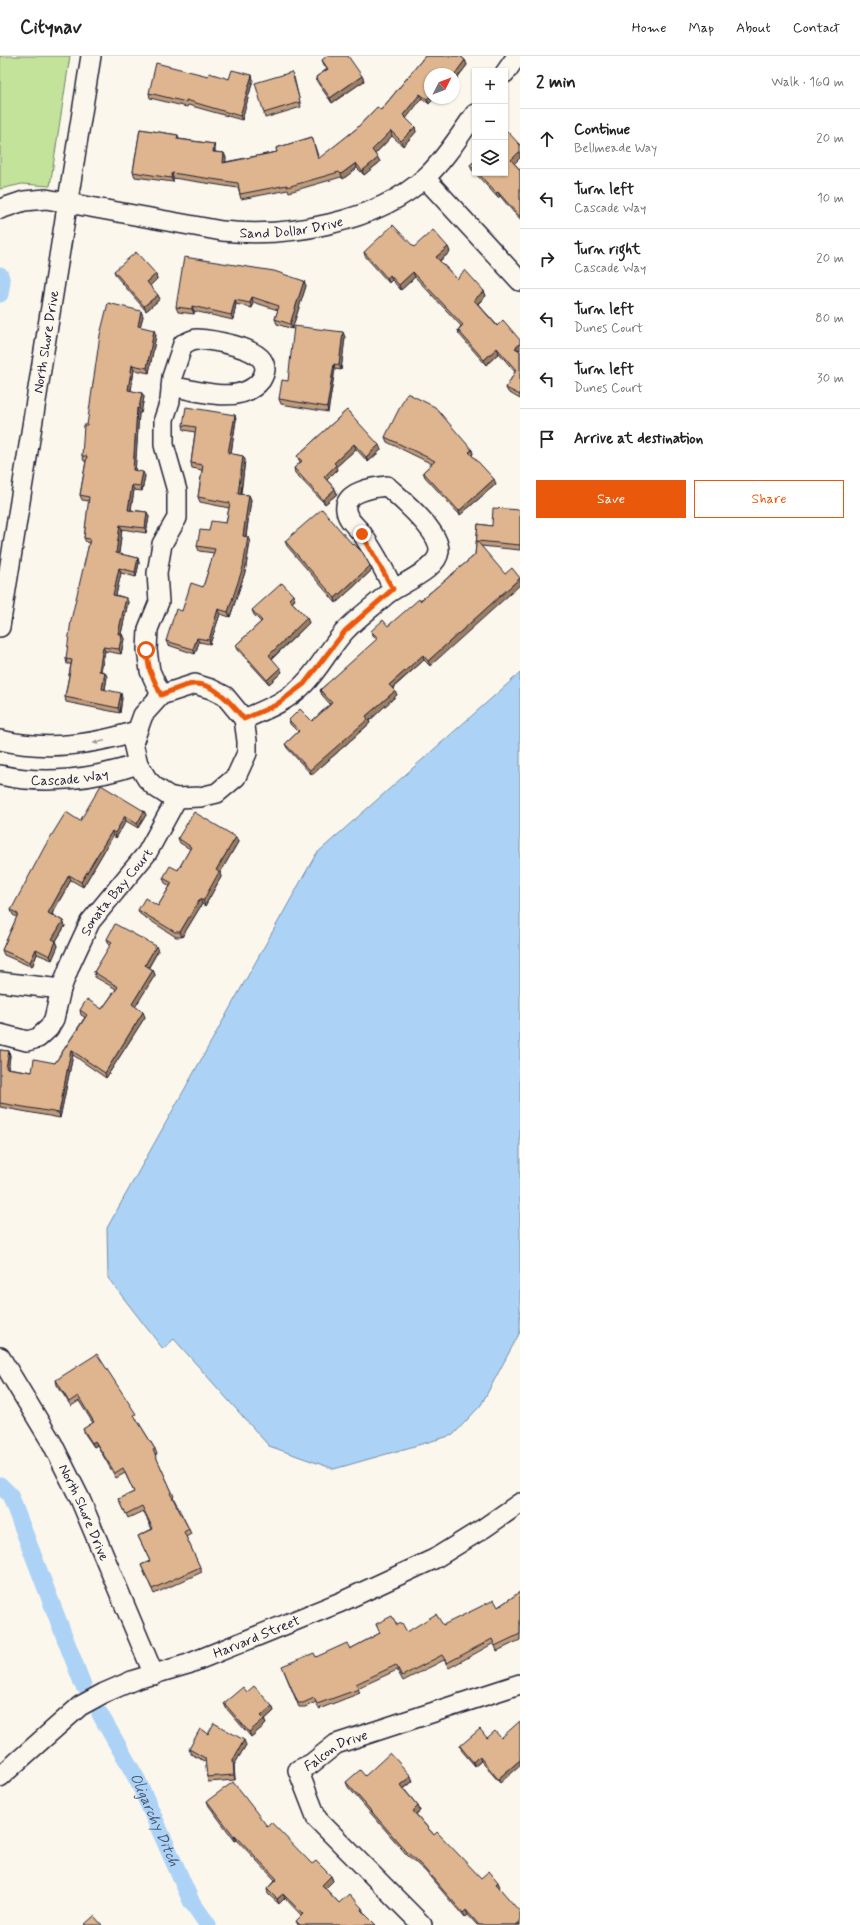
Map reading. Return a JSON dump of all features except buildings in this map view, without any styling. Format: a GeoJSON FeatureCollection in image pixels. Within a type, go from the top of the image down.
{"type":"FeatureCollection","features":[{"type":"Feature","properties":{"kind":"street","name":"North Shore Drive"},"geometry":{"type":"LineString","coordinates":[[0,627],[91,56]]}},
{"type":"Feature","properties":{"kind":"street"},"geometry":{"type":"LineString","coordinates":[[508,69],[517,56]]}},
{"type":"Feature","properties":{"kind":"street","name":"Sand Dollar Drive"},"geometry":{"type":"LineString","coordinates":[[0,209],[24,201],[46,199],[222,231],[244,233],[288,231],[360,216],[394,201],[425,178],[436,167],[472,118]]}},
{"type":"Feature","properties":{"kind":"street"},"geometry":{"type":"LineString","coordinates":[[425,178],[520,281]]}},
{"type":"Feature","properties":{"kind":"street"},"geometry":{"type":"LineString","coordinates":[[161,695],[150,671],[146,650],[148,628],[159,602],[157,573],[162,544],[176,518],[177,491],[164,445],[164,419],[170,401],[172,377],[183,344],[195,339],[250,351],[261,359],[266,367],[265,374],[257,384],[248,390],[236,394],[218,394],[172,386]]}},
{"type":"Feature","properties":{"kind":"street"},"geometry":{"type":"LineString","coordinates":[[244,719],[276,705],[304,684],[345,631],[393,589],[418,576],[433,563],[439,553],[438,543],[414,510],[387,486],[371,487],[362,490],[351,498],[346,507],[346,512],[350,521],[362,534],[393,589]]}},
{"type":"Feature","properties":{"kind":"street"},"geometry":{"type":"LineString","coordinates":[[195,684],[211,689],[225,696],[244,719],[247,752],[236,777],[217,793],[200,797],[177,798],[169,796],[155,787],[147,779],[138,764],[133,743],[136,731],[143,715],[161,695],[195,684]]}},
{"type":"Feature","properties":{"kind":"street","name":"Cascade Way"},"geometry":{"type":"LineString","coordinates":[[0,740],[15,744],[62,746],[96,743],[136,731]]}},
{"type":"Feature","properties":{"kind":"street","name":"Cascade Way"},"geometry":{"type":"LineString","coordinates":[[0,775],[11,778],[58,780],[92,776],[138,764]]}},
{"type":"Feature","properties":{"kind":"street","name":"Sonata Bay Court"},"geometry":{"type":"LineString","coordinates":[[0,1034],[27,1041],[38,1038],[49,1028],[54,1019],[61,989],[70,965],[90,922],[147,853],[177,798]]}},
{"type":"Feature","properties":{"kind":"street"},"geometry":{"type":"LineString","coordinates":[[0,982],[61,989]]}},
{"type":"Feature","properties":{"kind":"street","name":"North Shore Drive"},"geometry":{"type":"LineString","coordinates":[[0,1356],[52,1443],[80,1499],[154,1675]]}},
{"type":"Feature","properties":{"kind":"street","name":"Harvard Street"},"geometry":{"type":"LineString","coordinates":[[0,1777],[80,1706],[104,1693],[134,1680],[188,1664],[334,1605],[434,1559],[484,1528],[520,1503]]}},
{"type":"Feature","properties":{"kind":"street","name":"Falcon Drive"},"geometry":{"type":"LineString","coordinates":[[422,1925],[317,1819],[298,1770],[311,1764],[336,1744],[520,1684]]}},
{"type":"Feature","properties":{"kind":"green space"},"geometry":{"type":"Polygon","coordinates":[[[0,56],[70,56],[50,186],[22,184],[0,189],[0,56]]]}},
{"type":"Feature","properties":{"kind":"water"},"geometry":{"type":"Polygon","coordinates":[[[520,673],[520,1332],[481,1405],[453,1435],[334,1469],[269,1446],[174,1339],[163,1349],[108,1278],[107,1228],[316,854],[520,673]]]}},
{"type":"Feature","properties":{"kind":"waterway","name":"Oligarchy Ditch"},"geometry":{"type":"LineString","coordinates":[[0,275],[2,282],[0,294]]}},
{"type":"Feature","properties":{"kind":"waterway","name":"Oligarchy Ditch"},"geometry":{"type":"LineString","coordinates":[[0,1485],[10,1495],[83,1685]]}},
{"type":"Feature","properties":{"kind":"waterway","name":"Oligarchy Ditch"},"geometry":{"type":"LineString","coordinates":[[100,1714],[138,1781],[191,1901],[208,1925]]}},
{"type":"Feature","properties":{"kind":"route"},"geometry":{"type":"LineString","coordinates":[[146,650],[150,671],[161,695],[195,684],[211,689],[225,696],[244,719],[276,705],[304,684],[345,631],[393,589],[389,579],[362,534]]}}]}
